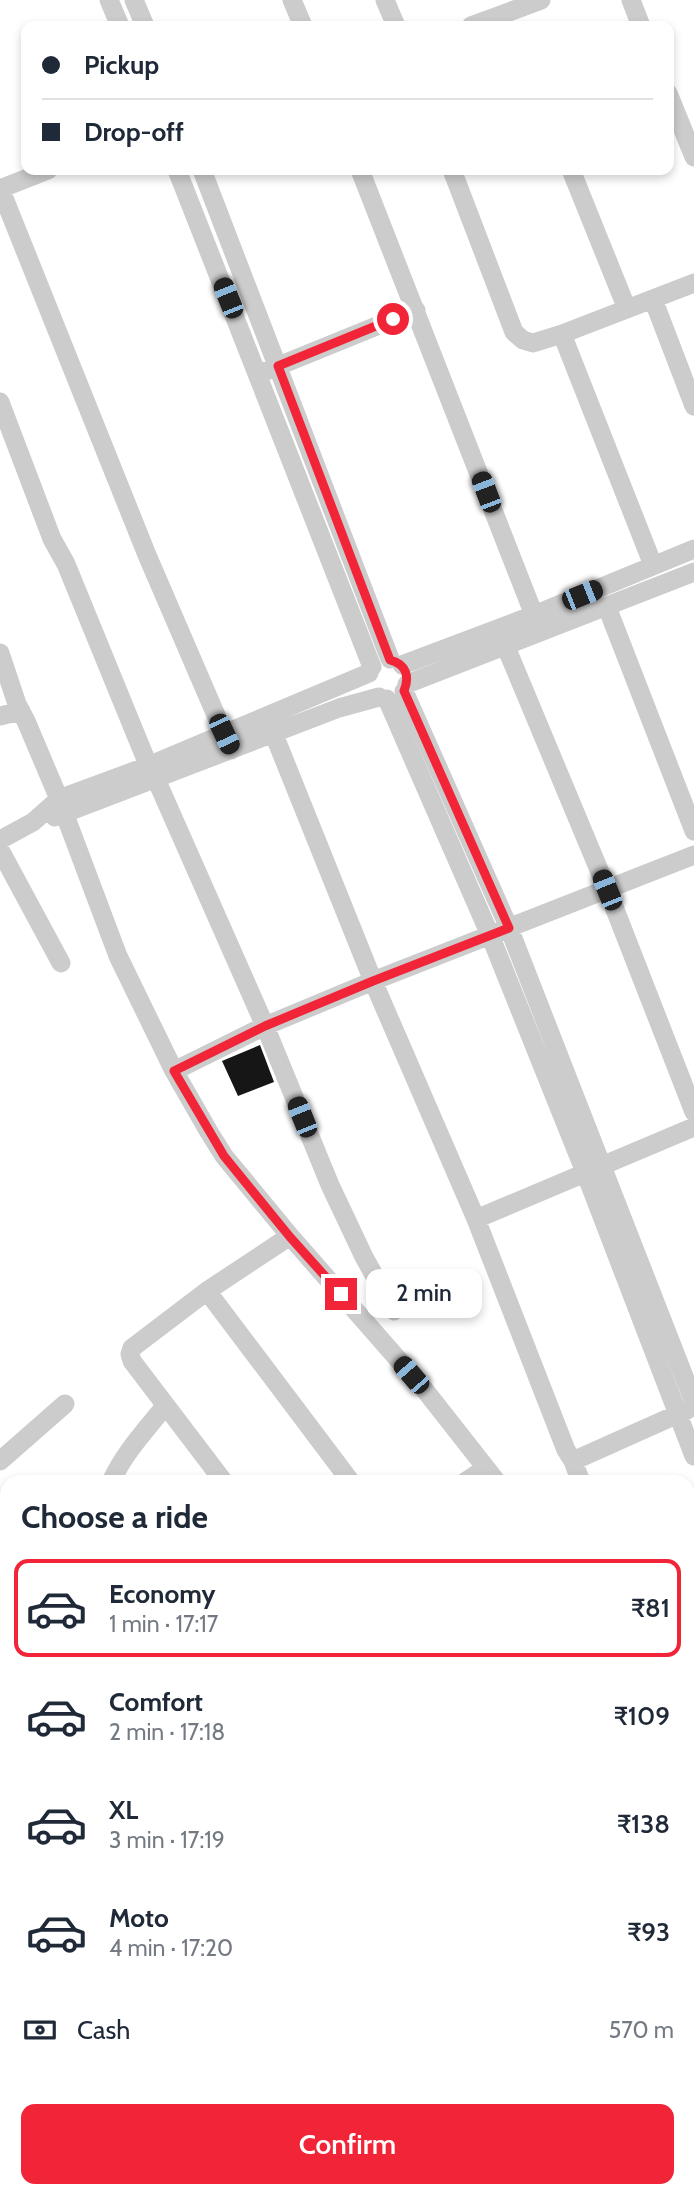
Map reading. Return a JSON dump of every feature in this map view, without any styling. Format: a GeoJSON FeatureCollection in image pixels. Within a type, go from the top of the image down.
{"type":"FeatureCollection","features":[{"type":"Feature","properties":{"kind":"street"},"geometry":{"type":"LineString","coordinates":[[109,0],[118,21]]}},
{"type":"Feature","properties":{"kind":"street"},"geometry":{"type":"LineString","coordinates":[[134,0],[143,21]]}},
{"type":"Feature","properties":{"kind":"street"},"geometry":{"type":"LineString","coordinates":[[292,0],[301,21]]}},
{"type":"Feature","properties":{"kind":"street"},"geometry":{"type":"LineString","coordinates":[[385,0],[394,21]]}},
{"type":"Feature","properties":{"kind":"street"},"geometry":{"type":"LineString","coordinates":[[486,21],[541,0]]}},
{"type":"Feature","properties":{"kind":"street"},"geometry":{"type":"LineString","coordinates":[[631,0],[639,21]]}},
{"type":"Feature","properties":{"kind":"street"},"geometry":{"type":"LineString","coordinates":[[674,108],[694,157]]}},
{"type":"Feature","properties":{"kind":"street"},"geometry":{"type":"LineString","coordinates":[[35,175],[0,189],[147,555],[227,742]]}},
{"type":"Feature","properties":{"kind":"street"},"geometry":{"type":"LineString","coordinates":[[179,175],[259,374],[389,680],[490,935],[694,1402]]}},
{"type":"Feature","properties":{"kind":"street"},"geometry":{"type":"LineString","coordinates":[[204,175],[278,366],[389,680],[509,928],[594,1168],[686,1411],[694,1456]]}},
{"type":"Feature","properties":{"kind":"street"},"geometry":{"type":"LineString","coordinates":[[362,175],[534,615]]}},
{"type":"Feature","properties":{"kind":"street"},"geometry":{"type":"LineString","coordinates":[[454,175],[514,332],[523,340],[533,343],[562,334],[694,283]]}},
{"type":"Feature","properties":{"kind":"street"},"geometry":{"type":"LineString","coordinates":[[573,175],[627,309]]}},
{"type":"Feature","properties":{"kind":"street"},"geometry":{"type":"LineString","coordinates":[[653,299],[694,406]]}},
{"type":"Feature","properties":{"kind":"street"},"geometry":{"type":"LineString","coordinates":[[259,374],[416,310]]}},
{"type":"Feature","properties":{"kind":"street"},"geometry":{"type":"LineString","coordinates":[[562,334],[653,565]]}},
{"type":"Feature","properties":{"kind":"street"},"geometry":{"type":"LineString","coordinates":[[0,402],[52,539],[66,564],[152,772],[265,1026],[330,1185],[364,1257],[394,1311]]}},
{"type":"Feature","properties":{"kind":"street"},"geometry":{"type":"LineString","coordinates":[[0,840],[62,807],[389,680],[534,615],[694,549]]}},
{"type":"Feature","properties":{"kind":"street"},"geometry":{"type":"LineString","coordinates":[[227,742],[274,732],[340,708],[389,680],[506,647],[694,572]]}},
{"type":"Feature","properties":{"kind":"street"},"geometry":{"type":"LineString","coordinates":[[607,607],[694,831]]}},
{"type":"Feature","properties":{"kind":"street"},"geometry":{"type":"LineString","coordinates":[[506,647],[607,890],[694,1112]]}},
{"type":"Feature","properties":{"kind":"street"},"geometry":{"type":"LineString","coordinates":[[0,653],[118,956],[174,1071],[224,1156],[290,1237],[424,1389],[491,1475]]}},
{"type":"Feature","properties":{"kind":"street"},"geometry":{"type":"LineString","coordinates":[[0,716],[21,711]]}},
{"type":"Feature","properties":{"kind":"street"},"geometry":{"type":"LineString","coordinates":[[274,732],[373,981],[476,1219],[566,1450],[578,1475]]}},
{"type":"Feature","properties":{"kind":"street"},"geometry":{"type":"LineString","coordinates":[[0,850],[61,963]]}},
{"type":"Feature","properties":{"kind":"street"},"geometry":{"type":"LineString","coordinates":[[174,1071],[265,1026],[373,981],[694,855]]}},
{"type":"Feature","properties":{"kind":"street"},"geometry":{"type":"LineString","coordinates":[[476,1219],[694,1127]]}},
{"type":"Feature","properties":{"kind":"street"},"geometry":{"type":"LineString","coordinates":[[219,1475],[132,1361],[130,1354],[132,1348],[207,1291],[290,1237]]}},
{"type":"Feature","properties":{"kind":"street"},"geometry":{"type":"LineString","coordinates":[[207,1291],[346,1475]]}},
{"type":"Feature","properties":{"kind":"street"},"geometry":{"type":"LineString","coordinates":[[0,1461],[65,1404]]}},
{"type":"Feature","properties":{"kind":"street"},"geometry":{"type":"LineString","coordinates":[[114,1475],[133,1444],[165,1406]]}},
{"type":"Feature","properties":{"kind":"street"},"geometry":{"type":"LineString","coordinates":[[573,1461],[686,1411]]}},
{"type":"Feature","properties":{"kind":"building"},"geometry":{"type":"Polygon","coordinates":[[[260,1045],[274,1082],[238,1096],[222,1061],[260,1045]]]}},
{"type":"Feature","properties":{"kind":"route"},"geometry":{"type":"LineString","coordinates":[[341,1294],[224,1156],[174,1071],[265,1026],[509,928],[404,691],[408,678],[406,671],[397,661],[390,660],[278,366],[393,319]]}}]}
